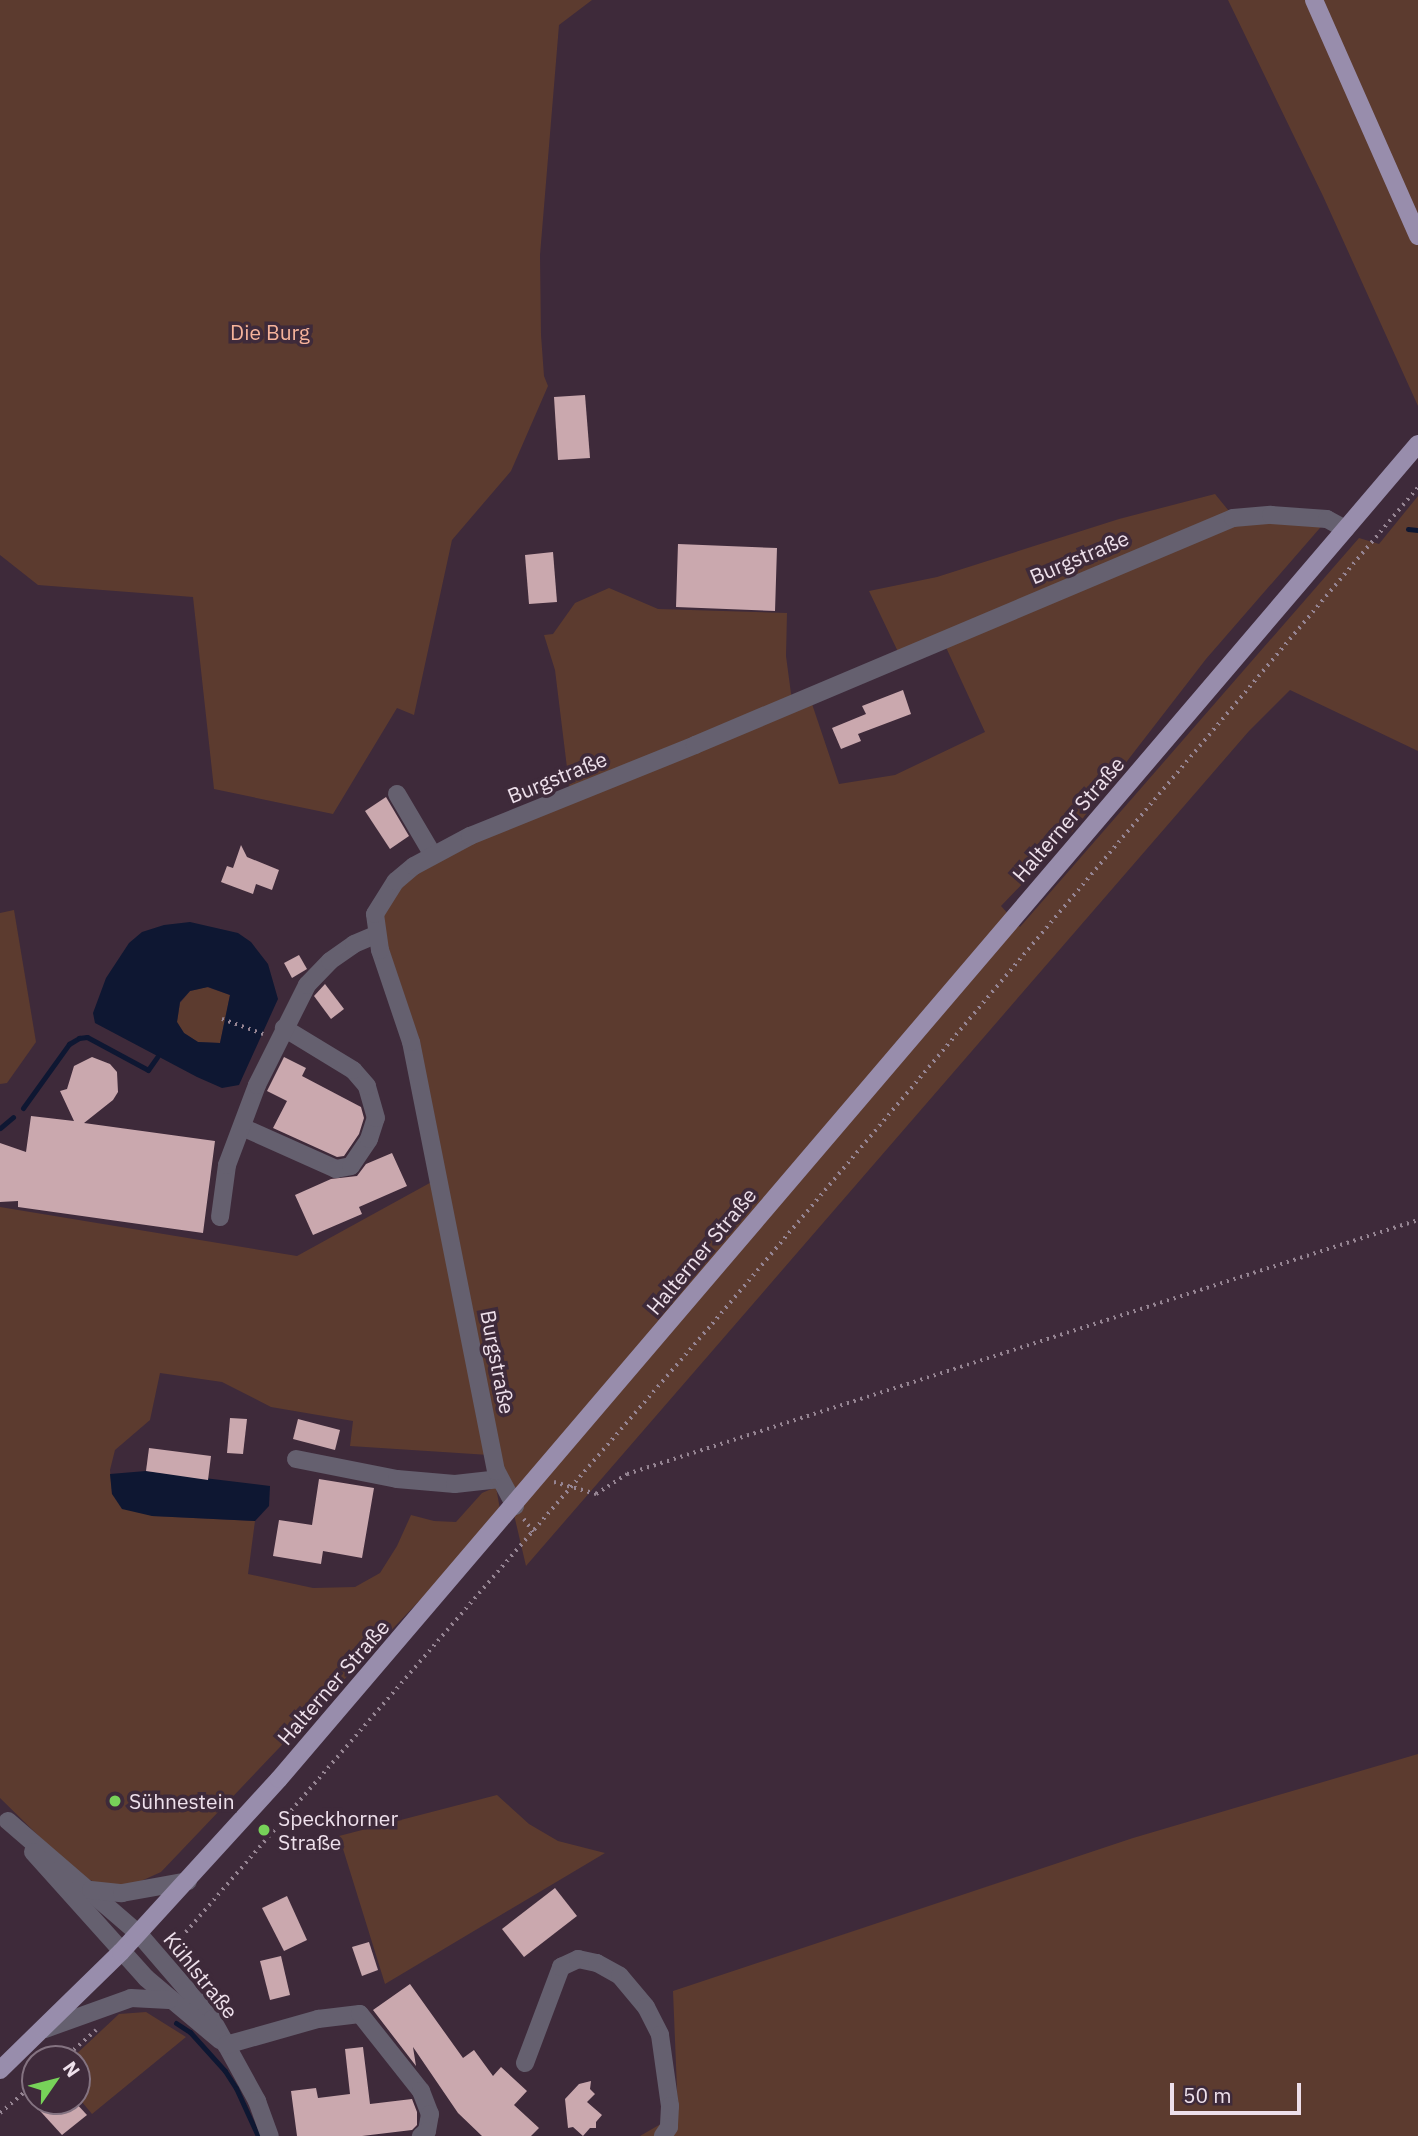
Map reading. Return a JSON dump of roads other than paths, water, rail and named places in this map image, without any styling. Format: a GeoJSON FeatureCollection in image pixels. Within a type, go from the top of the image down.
{"type":"FeatureCollection","features":[{"type":"Feature","properties":{"kind":"main road"},"geometry":{"type":"LineString","coordinates":[[1314,0],[1418,236]]}},
{"type":"Feature","properties":{"kind":"main road","name":"Halterner Straße"},"geometry":{"type":"LineString","coordinates":[[0,2070],[45,2029],[188,1881],[515,1506],[1418,444]]}},
{"type":"Feature","properties":{"kind":"street","name":"Burgstraße"},"geometry":{"type":"LineString","coordinates":[[515,1506],[496,1471],[411,1042],[377,934],[375,914],[396,881],[433,855],[470,836],[695,745],[1233,518],[1271,515],[1313,517],[1327,519],[1345,529]]}},
{"type":"Feature","properties":{"kind":"street"},"geometry":{"type":"LineString","coordinates":[[397,794],[433,855]]}},
{"type":"Feature","properties":{"kind":"street"},"geometry":{"type":"LineString","coordinates":[[220,1217],[227,1165],[281,1034],[307,985],[330,961],[354,944],[377,934]]}},
{"type":"Feature","properties":{"kind":"street"},"geometry":{"type":"LineString","coordinates":[[242,1127],[336,1169],[351,1166],[369,1139],[376,1118],[367,1086],[353,1070],[281,1034]]}},
{"type":"Feature","properties":{"kind":"street"},"geometry":{"type":"LineString","coordinates":[[296,1459],[397,1479],[455,1484],[500,1479]]}},
{"type":"Feature","properties":{"kind":"street"},"geometry":{"type":"LineString","coordinates":[[4,1817],[139,1934]]}},
{"type":"Feature","properties":{"kind":"street"},"geometry":{"type":"LineString","coordinates":[[4,1817],[121,1952]]}},
{"type":"Feature","properties":{"kind":"street"},"geometry":{"type":"LineString","coordinates":[[91,1890],[122,1893],[188,1881]]}},
{"type":"Feature","properties":{"kind":"street","name":"Kühlstraße"},"geometry":{"type":"LineString","coordinates":[[139,1934],[212,2019],[257,2101],[270,2136]]}},
{"type":"Feature","properties":{"kind":"street","name":"Kühlstraße"},"geometry":{"type":"LineString","coordinates":[[121,1952],[169,2000],[226,2045]]}},
{"type":"Feature","properties":{"kind":"street"},"geometry":{"type":"LineString","coordinates":[[525,2063],[561,1966],[579,1959],[597,1964],[620,1976],[646,2007],[660,2035],[670,2106],[669,2127],[663,2136]]}},
{"type":"Feature","properties":{"kind":"street","name":"Kühlstraße"},"geometry":{"type":"LineString","coordinates":[[45,2029],[131,1998],[169,2000]]}},
{"type":"Feature","properties":{"kind":"street"},"geometry":{"type":"LineString","coordinates":[[226,2045],[318,2019],[360,2014],[421,2091],[430,2114],[426,2131],[421,2136]]}},
{"type":"Feature","properties":{"kind":"water"},"geometry":{"type":"Polygon","coordinates":[[[190,922],[238,933],[251,942],[268,964],[278,999],[239,1085],[222,1088],[95,1023],[93,1013],[106,978],[129,943],[142,932],[164,925],[190,922]],[[208,987],[190,991],[180,1002],[177,1022],[184,1033],[198,1042],[220,1043],[230,995],[208,987]]]}},
{"type":"Feature","properties":{"kind":"water"},"geometry":{"type":"Polygon","coordinates":[[[146,1471],[270,1486],[269,1506],[255,1521],[152,1516],[122,1509],[112,1494],[110,1474],[146,1471]]]}},
{"type":"Feature","properties":{"kind":"waterway"},"geometry":{"type":"LineString","coordinates":[[1408,529],[1418,530]]}},
{"type":"Feature","properties":{"kind":"waterway"},"geometry":{"type":"LineString","coordinates":[[23,1108],[69,1044],[79,1038],[87,1037],[148,1070],[157,1057]]}},
{"type":"Feature","properties":{"kind":"waterway"},"geometry":{"type":"LineString","coordinates":[[0,1128],[13,1117]]}},
{"type":"Feature","properties":{"kind":"waterway"},"geometry":{"type":"LineString","coordinates":[[176,2023],[190,2032],[225,2071],[236,2088],[258,2136]]}},
{"type":"Feature","properties":{"kind":"place","name":"Sühnestein"},"geometry":{"type":"Point","coordinates":[115,1801]}},
{"type":"Feature","properties":{"kind":"place","name":"Speckhorner Straße"},"geometry":{"type":"Point","coordinates":[264,1830]}},
{"type":"Feature","properties":{"kind":"park label","name":"Die Burg"},"geometry":{"type":"Point","coordinates":[270,332]}}]}
